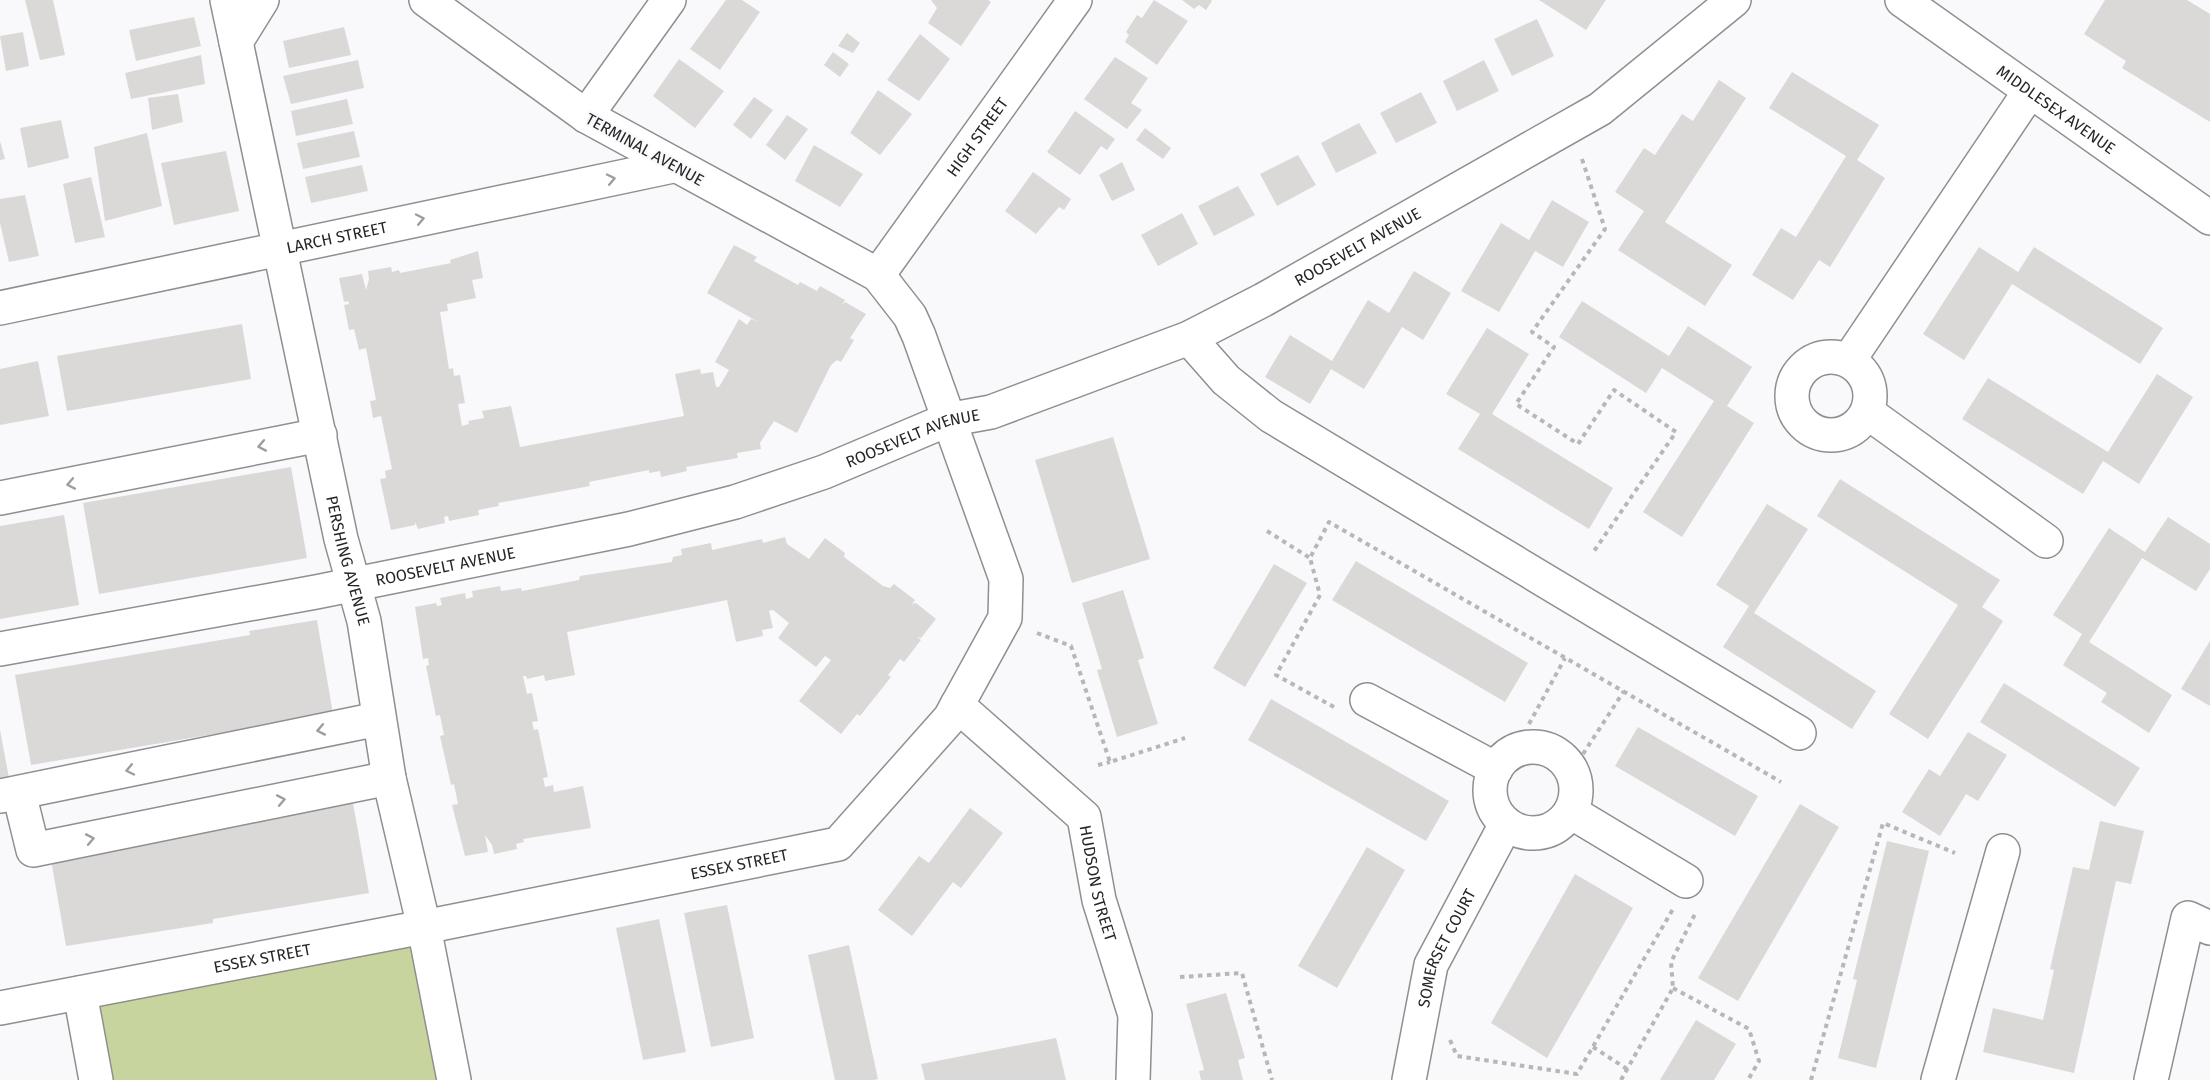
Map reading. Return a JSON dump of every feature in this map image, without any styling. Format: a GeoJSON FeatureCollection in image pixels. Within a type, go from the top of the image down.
{"type":"FeatureCollection","features":[{"type":"Feature","properties":{"kind":"street","name":"PERSHING AVENUE"},"geometry":{"type":"LineString","coordinates":[[227,0],[352,584],[364,621],[389,778],[424,927],[454,1080]]}},
{"type":"Feature","properties":{"kind":"street"},"geometry":{"type":"LineString","coordinates":[[236,42],[262,0]]}},
{"type":"Feature","properties":{"kind":"street","name":"TERMINAL AVENUE"},"geometry":{"type":"LineString","coordinates":[[426,0],[586,116],[673,166],[878,275]]}},
{"type":"Feature","properties":{"kind":"street"},"geometry":{"type":"LineString","coordinates":[[586,116],[669,0]]}},
{"type":"Feature","properties":{"kind":"street","name":"HIGH STREET"},"geometry":{"type":"LineString","coordinates":[[878,275],[1075,0]]}},
{"type":"Feature","properties":{"kind":"street","name":"ROOSEVELT AVENUE"},"geometry":{"type":"LineString","coordinates":[[0,649],[352,584],[629,529],[735,502],[824,472],[947,420],[991,412],[1189,338],[1263,300],[1600,110],[1734,0]]}},
{"type":"Feature","properties":{"kind":"street","name":"MIDDLESEX AVENUE"},"geometry":{"type":"LineString","coordinates":[[1902,0],[2210,218]]}},
{"type":"Feature","properties":{"kind":"street"},"geometry":{"type":"LineString","coordinates":[[1849,360],[2030,91]]}},
{"type":"Feature","properties":{"kind":"street","name":"LARCH STREET"},"geometry":{"type":"LineString","coordinates":[[0,308],[673,166]]}},
{"type":"Feature","properties":{"kind":"street","name":"ESSEX STREET"},"geometry":{"type":"LineString","coordinates":[[0,1008],[424,927],[838,844],[950,718],[1005,618],[1006,579],[910,316],[878,275]]}},
{"type":"Feature","properties":{"kind":"street"},"geometry":{"type":"LineString","coordinates":[[1189,338],[1226,380],[1271,416],[1799,733]]}},
{"type":"Feature","properties":{"kind":"street"},"geometry":{"type":"LineString","coordinates":[[1832,356],[1849,360],[1868,380],[1871,396],[1867,412],[1851,430],[1835,435],[1819,434],[1804,425],[1795,412],[1792,396],[1795,379],[1805,366],[1815,359],[1832,356]]}},
{"type":"Feature","properties":{"kind":"street"},"geometry":{"type":"LineString","coordinates":[[1867,412],[2046,541]]}},
{"type":"Feature","properties":{"kind":"street"},"geometry":{"type":"LineString","coordinates":[[0,498],[320,435]]}},
{"type":"Feature","properties":{"kind":"street"},"geometry":{"type":"LineString","coordinates":[[1367,700],[1496,769]]}},
{"type":"Feature","properties":{"kind":"street","name":"HUDSON STREET"},"geometry":{"type":"LineString","coordinates":[[957,705],[1084,817],[1100,900],[1135,1015],[1133,1080]]}},
{"type":"Feature","properties":{"kind":"street"},"geometry":{"type":"LineString","coordinates":[[378,719],[10,795],[33,850],[389,778]]}},
{"type":"Feature","properties":{"kind":"street"},"geometry":{"type":"LineString","coordinates":[[1533,747],[1551,751],[1562,759],[1573,773],[1576,791],[1571,812],[1559,826],[1542,833],[1524,833],[1506,824],[1492,804],[1490,786],[1496,769],[1508,756],[1520,750],[1533,747]]}},
{"type":"Feature","properties":{"kind":"street"},"geometry":{"type":"LineString","coordinates":[[1571,812],[1681,892]]}},
{"type":"Feature","properties":{"kind":"street","name":"SOMERSET COURT"},"geometry":{"type":"LineString","coordinates":[[1409,1080],[1431,965],[1506,824]]}},
{"type":"Feature","properties":{"kind":"street"},"geometry":{"type":"LineString","coordinates":[[1938,1080],[2002,851]]}},
{"type":"Feature","properties":{"kind":"street"},"geometry":{"type":"LineString","coordinates":[[2151,1080],[2188,918],[2210,928]]}},
{"type":"Feature","properties":{"kind":"street"},"geometry":{"type":"LineString","coordinates":[[80,993],[96,1080]]}},
{"type":"Feature","properties":{"kind":"path"},"geometry":{"type":"LineString","coordinates":[[1582,159],[1605,229],[1532,332],[1554,347],[1516,404],[1578,444],[1614,390],[1676,432],[1592,554]]}},
{"type":"Feature","properties":{"kind":"path"},"geometry":{"type":"LineString","coordinates":[[1334,707],[1276,675],[1320,596],[1310,558],[1329,522],[1781,782]]}},
{"type":"Feature","properties":{"kind":"path"},"geometry":{"type":"LineString","coordinates":[[1267,531],[1310,558]]}},
{"type":"Feature","properties":{"kind":"path"},"geometry":{"type":"LineString","coordinates":[[1038,633],[1071,646],[1110,762]]}},
{"type":"Feature","properties":{"kind":"path"},"geometry":{"type":"LineString","coordinates":[[1529,724],[1565,658]]}},
{"type":"Feature","properties":{"kind":"path"},"geometry":{"type":"LineString","coordinates":[[1583,754],[1624,691]]}},
{"type":"Feature","properties":{"kind":"path"},"geometry":{"type":"LineString","coordinates":[[1098,765],[1185,738]]}},
{"type":"Feature","properties":{"kind":"path"},"geometry":{"type":"LineString","coordinates":[[1810,1080],[1883,823],[1955,853]]}},
{"type":"Feature","properties":{"kind":"path"},"geometry":{"type":"LineString","coordinates":[[1457,1056],[1577,1074],[1681,892]]}},
{"type":"Feature","properties":{"kind":"path"},"geometry":{"type":"LineString","coordinates":[[1621,1080],[1673,988],[1671,962],[1695,915]]}},
{"type":"Feature","properties":{"kind":"path"},"geometry":{"type":"LineString","coordinates":[[1180,977],[1242,973],[1272,1080]]}},
{"type":"Feature","properties":{"kind":"path"},"geometry":{"type":"LineString","coordinates":[[1673,988],[1749,1029],[1759,1060],[1748,1080]]}},
{"type":"Feature","properties":{"kind":"path"},"geometry":{"type":"LineString","coordinates":[[1593,1047],[1627,1068]]}},
{"type":"Feature","properties":{"kind":"green space"},"geometry":{"type":"Polygon","coordinates":[[[427,945],[453,1080],[91,1080],[76,1000],[427,945]]]}},
{"type":"Feature","properties":{"kind":"building"},"geometry":{"type":"Polygon","coordinates":[[[25,0],[53,0],[65,55],[40,60],[25,0]]]}},
{"type":"Feature","properties":{"kind":"building"},"geometry":{"type":"Polygon","coordinates":[[[726,0],[742,0],[760,12],[720,70],[690,49],[726,0]]]}},
{"type":"Feature","properties":{"kind":"building"},"geometry":{"type":"Polygon","coordinates":[[[931,0],[988,0],[991,2],[961,46],[928,23],[937,8],[931,0]]]}},
{"type":"Feature","properties":{"kind":"building"},"geometry":{"type":"Polygon","coordinates":[[[1154,0],[1188,21],[1157,65],[1125,42],[1129,35],[1126,32],[1137,15],[1142,18],[1154,0]]]}},
{"type":"Feature","properties":{"kind":"building"},"geometry":{"type":"Polygon","coordinates":[[[1182,0],[1212,1],[1206,10],[1199,5],[1194,9],[1182,0]]]}},
{"type":"Feature","properties":{"kind":"building"},"geometry":{"type":"Polygon","coordinates":[[[1539,0],[1606,0],[1586,30],[1539,0]]]}},
{"type":"Feature","properties":{"kind":"building"},"geometry":{"type":"Polygon","coordinates":[[[2105,0],[2187,0],[2210,14],[2210,122],[2122,68],[2126,61],[2084,34],[2105,0]]]}},
{"type":"Feature","properties":{"kind":"building"},"geometry":{"type":"Polygon","coordinates":[[[194,17],[201,46],[136,61],[129,30],[194,17]]]}},
{"type":"Feature","properties":{"kind":"building"},"geometry":{"type":"Polygon","coordinates":[[[1537,19],[1554,56],[1512,76],[1494,39],[1537,19]]]}},
{"type":"Feature","properties":{"kind":"building"},"geometry":{"type":"Polygon","coordinates":[[[344,27],[351,55],[289,68],[283,41],[344,27]]]}},
{"type":"Feature","properties":{"kind":"building"},"geometry":{"type":"Polygon","coordinates":[[[23,32],[29,66],[6,71],[0,36],[23,32]]]}},
{"type":"Feature","properties":{"kind":"building"},"geometry":{"type":"Polygon","coordinates":[[[847,33],[860,43],[853,53],[838,46],[847,33]]]}},
{"type":"Feature","properties":{"kind":"building"},"geometry":{"type":"Polygon","coordinates":[[[920,34],[950,59],[919,101],[887,80],[920,34]]]}},
{"type":"Feature","properties":{"kind":"building"},"geometry":{"type":"Polygon","coordinates":[[[833,52],[849,64],[840,77],[824,65],[833,52]]]}},
{"type":"Feature","properties":{"kind":"building"},"geometry":{"type":"Polygon","coordinates":[[[201,55],[205,84],[131,99],[125,73],[201,55]]]}},
{"type":"Feature","properties":{"kind":"building"},"geometry":{"type":"Polygon","coordinates":[[[1115,57],[1148,78],[1131,103],[1142,110],[1127,129],[1084,99],[1115,57]]]}},
{"type":"Feature","properties":{"kind":"building"},"geometry":{"type":"Polygon","coordinates":[[[679,59],[724,91],[695,128],[653,96],[679,59]]]}},
{"type":"Feature","properties":{"kind":"building"},"geometry":{"type":"Polygon","coordinates":[[[358,60],[364,88],[291,104],[283,76],[358,60]]]}},
{"type":"Feature","properties":{"kind":"building"},"geometry":{"type":"Polygon","coordinates":[[[1484,60],[1499,91],[1457,111],[1443,81],[1484,60]]]}},
{"type":"Feature","properties":{"kind":"building"},"geometry":{"type":"Polygon","coordinates":[[[1792,72],[1879,125],[1857,160],[1885,178],[1830,267],[1819,260],[1793,300],[1752,275],[1781,228],[1796,237],[1846,156],[1769,108],[1792,72]]]}},
{"type":"Feature","properties":{"kind":"building"},"geometry":{"type":"Polygon","coordinates":[[[1719,80],[1746,98],[1665,222],[1732,265],[1705,306],[1618,250],[1644,211],[1615,192],[1644,148],[1655,155],[1682,114],[1693,121],[1719,80]]]}},
{"type":"Feature","properties":{"kind":"building"},"geometry":{"type":"Polygon","coordinates":[[[878,90],[912,114],[880,155],[850,133],[878,90]]]}},
{"type":"Feature","properties":{"kind":"building"},"geometry":{"type":"Polygon","coordinates":[[[1421,92],[1437,123],[1396,143],[1380,113],[1421,92]]]}},
{"type":"Feature","properties":{"kind":"building"},"geometry":{"type":"Polygon","coordinates":[[[178,94],[183,122],[152,130],[148,98],[178,94]]]}},
{"type":"Feature","properties":{"kind":"building"},"geometry":{"type":"Polygon","coordinates":[[[754,97],[773,110],[751,139],[733,125],[754,97]]]}},
{"type":"Feature","properties":{"kind":"building"},"geometry":{"type":"Polygon","coordinates":[[[347,99],[353,124],[296,136],[291,111],[347,99]]]}},
{"type":"Feature","properties":{"kind":"building"},"geometry":{"type":"Polygon","coordinates":[[[1075,111],[1115,139],[1107,150],[1101,146],[1080,175],[1047,152],[1075,111]]]}},
{"type":"Feature","properties":{"kind":"building"},"geometry":{"type":"Polygon","coordinates":[[[787,115],[808,129],[785,160],[766,145],[787,115]]]}},
{"type":"Feature","properties":{"kind":"building"},"geometry":{"type":"Polygon","coordinates":[[[61,120],[69,158],[28,168],[20,128],[61,120]]]}},
{"type":"Feature","properties":{"kind":"building"},"geometry":{"type":"Polygon","coordinates":[[[1359,123],[1377,153],[1336,173],[1321,143],[1359,123]]]}},
{"type":"Feature","properties":{"kind":"building"},"geometry":{"type":"Polygon","coordinates":[[[1145,128],[1171,148],[1163,159],[1136,140],[1145,128]]]}},
{"type":"Feature","properties":{"kind":"building"},"geometry":{"type":"Polygon","coordinates":[[[354,131],[360,157],[303,169],[297,143],[354,131]]]}},
{"type":"Feature","properties":{"kind":"building"},"geometry":{"type":"Polygon","coordinates":[[[147,133],[162,206],[105,221],[94,147],[147,133]]]}},
{"type":"Feature","properties":{"kind":"building"},"geometry":{"type":"Polygon","coordinates":[[[0,141],[5,159],[0,160],[0,141]]]}},
{"type":"Feature","properties":{"kind":"building"},"geometry":{"type":"Polygon","coordinates":[[[814,145],[863,174],[840,207],[795,181],[814,145]]]}},
{"type":"Feature","properties":{"kind":"building"},"geometry":{"type":"Polygon","coordinates":[[[226,151],[239,211],[174,225],[161,163],[226,151]]]}},
{"type":"Feature","properties":{"kind":"building"},"geometry":{"type":"Polygon","coordinates":[[[1298,155],[1316,185],[1277,206],[1260,174],[1298,155]]]}},
{"type":"Feature","properties":{"kind":"building"},"geometry":{"type":"Polygon","coordinates":[[[1122,162],[1135,190],[1112,201],[1099,175],[1122,162]]]}},
{"type":"Feature","properties":{"kind":"building"},"geometry":{"type":"Polygon","coordinates":[[[362,165],[368,191],[311,203],[305,177],[362,165]]]}},
{"type":"Feature","properties":{"kind":"building"},"geometry":{"type":"Polygon","coordinates":[[[1033,172],[1071,199],[1064,210],[1059,207],[1036,234],[1005,211],[1033,172]]]}},
{"type":"Feature","properties":{"kind":"building"},"geometry":{"type":"Polygon","coordinates":[[[91,177],[105,237],[75,243],[63,184],[91,177]]]}},
{"type":"Feature","properties":{"kind":"building"},"geometry":{"type":"Polygon","coordinates":[[[1238,186],[1255,215],[1214,236],[1198,206],[1238,186]]]}},
{"type":"Feature","properties":{"kind":"building"},"geometry":{"type":"Polygon","coordinates":[[[25,195],[39,256],[9,262],[0,223],[0,199],[25,195]]]}},
{"type":"Feature","properties":{"kind":"building"},"geometry":{"type":"Polygon","coordinates":[[[1552,200],[1589,222],[1563,267],[1535,251],[1499,312],[1461,291],[1501,223],[1529,240],[1552,200]]]}},
{"type":"Feature","properties":{"kind":"building"},"geometry":{"type":"Polygon","coordinates":[[[1182,213],[1198,244],[1158,266],[1141,235],[1182,213]]]}},
{"type":"Feature","properties":{"kind":"building"},"geometry":{"type":"Polygon","coordinates":[[[734,245],[757,257],[754,261],[798,285],[800,282],[817,291],[820,286],[845,300],[842,305],[845,302],[866,314],[850,338],[854,340],[841,362],[837,360],[831,365],[797,433],[774,421],[760,443],[761,449],[737,453],[738,458],[686,467],[687,471],[661,477],[660,471],[649,473],[649,470],[589,482],[590,486],[498,503],[499,506],[478,510],[479,515],[449,521],[448,516],[444,517],[445,523],[418,529],[415,522],[415,525],[391,530],[380,479],[386,478],[385,471],[392,469],[381,416],[373,418],[370,401],[376,400],[366,348],[359,350],[354,329],[349,330],[344,305],[349,304],[348,301],[344,302],[339,278],[362,274],[366,290],[369,279],[368,271],[391,267],[392,272],[399,270],[400,273],[451,263],[450,260],[478,251],[483,278],[472,280],[476,298],[447,304],[448,311],[440,312],[449,369],[453,368],[454,376],[460,375],[465,403],[458,404],[462,426],[469,424],[468,421],[484,418],[482,411],[511,406],[520,447],[684,416],[675,374],[700,369],[701,374],[713,372],[716,387],[719,387],[729,370],[715,362],[739,319],[747,325],[751,319],[758,322],[707,293],[734,245]]]}},
{"type":"Feature","properties":{"kind":"building"},"geometry":{"type":"Polygon","coordinates":[[[1979,247],[2018,272],[2034,247],[2163,328],[2140,364],[2012,284],[1964,360],[1923,334],[1979,247]]]}},
{"type":"Feature","properties":{"kind":"building"},"geometry":{"type":"Polygon","coordinates":[[[1414,271],[1451,293],[1423,340],[1402,327],[1364,389],[1331,369],[1310,404],[1265,377],[1290,335],[1332,361],[1368,300],[1389,313],[1414,271]]]}},
{"type":"Feature","properties":{"kind":"building"},"geometry":{"type":"Polygon","coordinates":[[[1582,301],[1669,356],[1688,326],[1752,367],[1727,406],[1754,423],[1682,537],[1643,512],[1714,401],[1662,368],[1646,393],[1559,337],[1582,301]]]}},
{"type":"Feature","properties":{"kind":"building"},"geometry":{"type":"Polygon","coordinates":[[[242,324],[251,379],[67,411],[57,356],[242,324]]]}},
{"type":"Feature","properties":{"kind":"building"},"geometry":{"type":"Polygon","coordinates":[[[1487,328],[1529,354],[1492,414],[1613,488],[1589,529],[1458,449],[1480,414],[1446,394],[1487,328]]]}},
{"type":"Feature","properties":{"kind":"building"},"geometry":{"type":"Polygon","coordinates":[[[38,361],[49,416],[0,425],[0,369],[38,361]]]}},
{"type":"Feature","properties":{"kind":"building"},"geometry":{"type":"Polygon","coordinates":[[[2157,374],[2193,397],[2139,484],[2103,461],[2083,494],[1962,419],[1988,378],[2108,452],[2157,374]]]}},
{"type":"Feature","properties":{"kind":"building"},"geometry":{"type":"Polygon","coordinates":[[[1113,437],[1150,559],[1072,583],[1035,460],[1113,437]]]}},
{"type":"Feature","properties":{"kind":"building"},"geometry":{"type":"Polygon","coordinates":[[[291,467],[307,558],[99,594],[83,503],[291,467]]]}},
{"type":"Feature","properties":{"kind":"building"},"geometry":{"type":"Polygon","coordinates":[[[1840,479],[2000,580],[1982,607],[2003,621],[1928,739],[1889,714],[1958,605],[1817,516],[1840,479]]]}},
{"type":"Feature","properties":{"kind":"building"},"geometry":{"type":"Polygon","coordinates":[[[1767,504],[1808,529],[1754,613],[1876,691],[1852,729],[1723,647],[1749,606],[1716,585],[1767,504]]]}},
{"type":"Feature","properties":{"kind":"building"},"geometry":{"type":"Polygon","coordinates":[[[64,515],[79,605],[0,619],[0,526],[64,515]]]}},
{"type":"Feature","properties":{"kind":"building"},"geometry":{"type":"Polygon","coordinates":[[[2168,517],[2210,544],[2210,569],[2196,591],[2142,558],[2089,642],[2172,695],[2149,733],[2101,702],[2107,693],[2063,665],[2082,634],[2053,615],[2109,528],[2145,552],[2168,517]]]}},
{"type":"Feature","properties":{"kind":"building"},"geometry":{"type":"Polygon","coordinates":[[[785,537],[787,544],[809,559],[825,538],[845,553],[844,557],[883,586],[890,588],[894,584],[915,600],[912,604],[916,603],[936,619],[921,638],[917,637],[921,640],[904,662],[900,659],[888,675],[891,677],[860,716],[857,714],[841,734],[799,701],[831,660],[825,656],[816,667],[778,638],[789,623],[773,610],[769,611],[773,628],[762,630],[763,636],[736,642],[727,600],[567,632],[575,675],[545,681],[544,675],[527,679],[523,676],[527,694],[532,693],[538,721],[532,722],[534,730],[538,729],[548,777],[543,778],[545,787],[553,785],[554,792],[583,786],[591,828],[523,839],[524,842],[516,844],[517,849],[494,854],[492,845],[485,835],[488,852],[465,856],[452,805],[458,804],[454,784],[451,785],[440,736],[444,735],[440,715],[436,716],[426,666],[429,665],[428,658],[423,659],[415,607],[436,603],[437,606],[442,605],[440,598],[465,593],[466,599],[473,597],[472,591],[500,586],[501,591],[521,588],[522,591],[579,580],[580,576],[672,562],[673,557],[682,555],[681,549],[711,543],[712,550],[762,539],[763,543],[785,537]]]}},
{"type":"Feature","properties":{"kind":"building"},"geometry":{"type":"Polygon","coordinates":[[[1356,561],[1528,663],[1505,702],[1332,600],[1356,561]]]}},
{"type":"Feature","properties":{"kind":"building"},"geometry":{"type":"Polygon","coordinates":[[[1274,564],[1307,583],[1245,687],[1213,668],[1274,564]]]}},
{"type":"Feature","properties":{"kind":"building"},"geometry":{"type":"Polygon","coordinates":[[[1123,590],[1144,658],[1138,660],[1158,724],[1117,737],[1097,670],[1102,669],[1082,603],[1123,590]]]}},
{"type":"Feature","properties":{"kind":"building"},"geometry":{"type":"Polygon","coordinates":[[[317,620],[333,714],[31,765],[15,675],[250,635],[249,631],[317,620]]]}},
{"type":"Feature","properties":{"kind":"building"},"geometry":{"type":"Polygon","coordinates":[[[2210,641],[2210,706],[2181,689],[2210,641]]]}},
{"type":"Feature","properties":{"kind":"building"},"geometry":{"type":"Polygon","coordinates":[[[2004,683],[2140,768],[2115,807],[1980,722],[2004,683]]]}},
{"type":"Feature","properties":{"kind":"building"},"geometry":{"type":"Polygon","coordinates":[[[1271,699],[1449,801],[1426,841],[1248,740],[1271,699]]]}},
{"type":"Feature","properties":{"kind":"building"},"geometry":{"type":"Polygon","coordinates":[[[1638,727],[1758,796],[1735,836],[1615,766],[1638,727]]]}},
{"type":"Feature","properties":{"kind":"building"},"geometry":{"type":"Polygon","coordinates":[[[0,730],[9,778],[0,780],[0,730]]]}},
{"type":"Feature","properties":{"kind":"building"},"geometry":{"type":"Polygon","coordinates":[[[1968,732],[2007,755],[1978,801],[1966,794],[1940,836],[1902,812],[1929,769],[1940,776],[1968,732]]]}},
{"type":"Feature","properties":{"kind":"building"},"geometry":{"type":"Polygon","coordinates":[[[353,803],[369,893],[213,919],[213,923],[66,946],[50,854],[353,803]]]}},
{"type":"Feature","properties":{"kind":"building"},"geometry":{"type":"Polygon","coordinates":[[[1800,804],[1839,827],[1738,1001],[1698,978],[1800,804]]]}},
{"type":"Feature","properties":{"kind":"building"},"geometry":{"type":"Polygon","coordinates":[[[970,808],[1003,833],[961,888],[953,882],[912,936],[878,910],[919,856],[929,863],[970,808]]]}},
{"type":"Feature","properties":{"kind":"building"},"geometry":{"type":"Polygon","coordinates":[[[2100,821],[2144,831],[2131,884],[2116,881],[2074,1073],[1983,1052],[1993,1008],[2043,1020],[2054,970],[2050,969],[2073,867],[2089,870],[2100,821]]]}},
{"type":"Feature","properties":{"kind":"building"},"geometry":{"type":"Polygon","coordinates":[[[1887,841],[1929,851],[1876,1068],[1838,1058],[1857,980],[1853,979],[1887,841]]]}},
{"type":"Feature","properties":{"kind":"building"},"geometry":{"type":"Polygon","coordinates":[[[1367,847],[1405,870],[1337,988],[1298,966],[1367,847]]]}},
{"type":"Feature","properties":{"kind":"building"},"geometry":{"type":"Polygon","coordinates":[[[1575,874],[1633,908],[1547,1058],[1491,1023],[1575,874]]]}},
{"type":"Feature","properties":{"kind":"building"},"geometry":{"type":"Polygon","coordinates":[[[727,905],[754,1038],[711,1047],[684,913],[727,905]]]}},
{"type":"Feature","properties":{"kind":"building"},"geometry":{"type":"Polygon","coordinates":[[[659,919],[686,1052],[643,1060],[616,928],[659,919]]]}},
{"type":"Feature","properties":{"kind":"building"},"geometry":{"type":"Polygon","coordinates":[[[849,945],[878,1079],[874,1080],[835,1080],[808,955],[849,945]]]}},
{"type":"Feature","properties":{"kind":"building"},"geometry":{"type":"Polygon","coordinates":[[[1226,993],[1245,1058],[1238,1060],[1243,1080],[1201,1080],[1199,1071],[1204,1070],[1186,1004],[1226,993]]]}},
{"type":"Feature","properties":{"kind":"building"},"geometry":{"type":"Polygon","coordinates":[[[1696,1020],[1736,1044],[1714,1080],[1660,1080],[1696,1020]]]}},
{"type":"Feature","properties":{"kind":"building"},"geometry":{"type":"Polygon","coordinates":[[[1056,1038],[1066,1080],[925,1080],[921,1064],[1056,1038]]]}}]}
